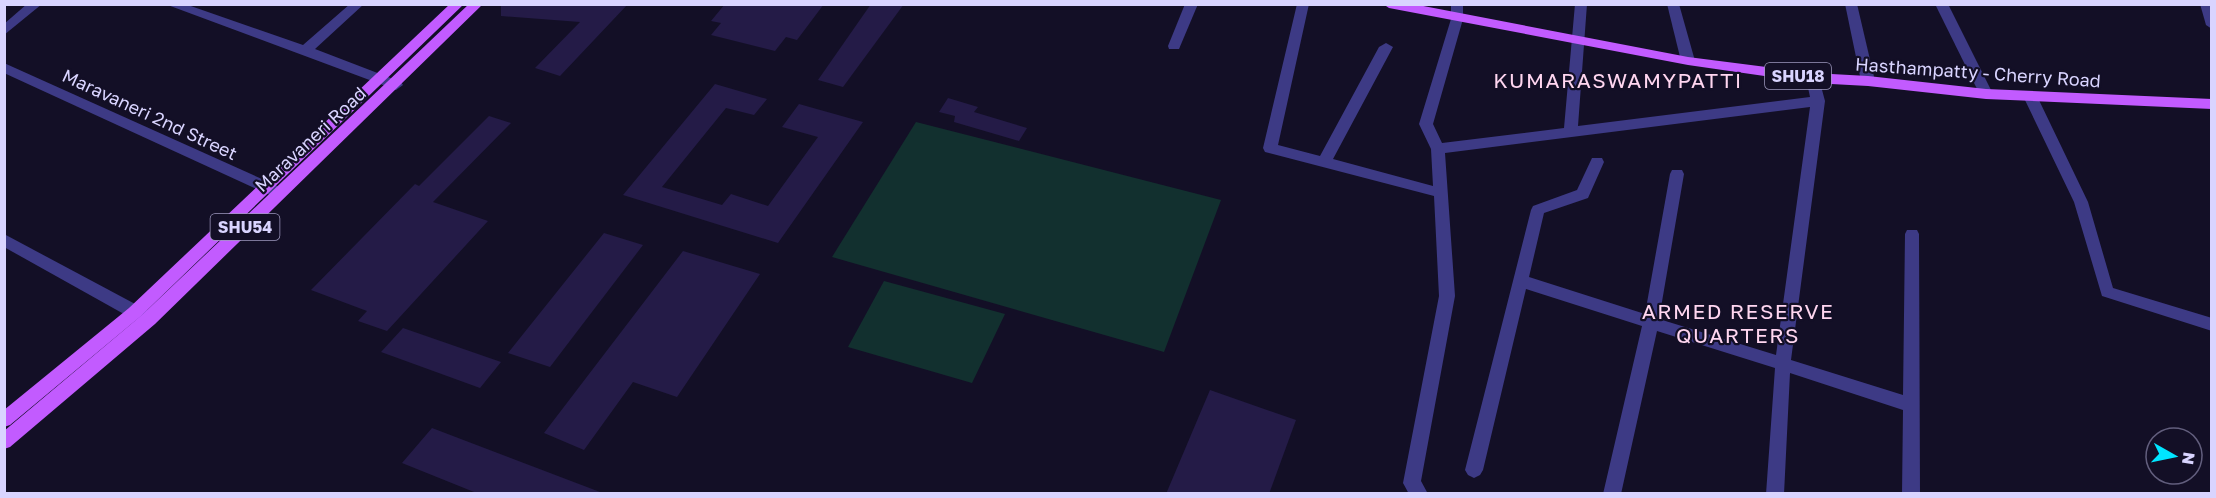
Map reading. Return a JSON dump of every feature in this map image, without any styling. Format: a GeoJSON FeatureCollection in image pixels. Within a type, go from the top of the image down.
{"type":"FeatureCollection","features":[{"type":"Feature","properties":{"kind":"main road","name":"Maravaneri Road"},"geometry":{"type":"LineString","coordinates":[[4,442],[280,193],[389,82],[458,4]]}},
{"type":"Feature","properties":{"kind":"main road","name":"Maravaneri Road"},"geometry":{"type":"LineString","coordinates":[[4,420],[142,316],[265,186],[389,82],[477,4]]}},
{"type":"Feature","properties":{"kind":"main road","name":"Hasthampatty - Cherry Road"},"geometry":{"type":"LineString","coordinates":[[1389,4],[1457,12],[1578,40],[1688,61],[1813,78],[1868,81],[1986,94],[2211,104]]}},
{"type":"Feature","properties":{"kind":"street"},"geometry":{"type":"LineString","coordinates":[[4,31],[36,4]]}},
{"type":"Feature","properties":{"kind":"street"},"geometry":{"type":"LineString","coordinates":[[171,4],[305,50],[389,82]]}},
{"type":"Feature","properties":{"kind":"street"},"geometry":{"type":"LineString","coordinates":[[305,50],[358,4]]}},
{"type":"Feature","properties":{"kind":"street"},"geometry":{"type":"LineString","coordinates":[[1174,46],[1192,4]]}},
{"type":"Feature","properties":{"kind":"street"},"geometry":{"type":"LineString","coordinates":[[1303,4],[1270,148],[1441,193]]}},
{"type":"Feature","properties":{"kind":"street"},"geometry":{"type":"LineString","coordinates":[[1571,133],[1581,4]]}},
{"type":"Feature","properties":{"kind":"street"},"geometry":{"type":"LineString","coordinates":[[1673,4],[1688,61]]}},
{"type":"Feature","properties":{"kind":"street"},"geometry":{"type":"LineString","coordinates":[[1851,4],[1868,81]]}},
{"type":"Feature","properties":{"kind":"street"},"geometry":{"type":"LineString","coordinates":[[1941,4],[1986,94]]}},
{"type":"Feature","properties":{"kind":"street"},"geometry":{"type":"LineString","coordinates":[[2206,4],[2211,25]]}},
{"type":"Feature","properties":{"kind":"street"},"geometry":{"type":"LineString","coordinates":[[1420,494],[1412,483],[1448,296],[1438,149],[1426,124],[1457,12]]}},
{"type":"Feature","properties":{"kind":"street"},"geometry":{"type":"LineString","coordinates":[[1324,162],[1386,47]]}},
{"type":"Feature","properties":{"kind":"street","name":"Maravaneri 2nd Street"},"geometry":{"type":"LineString","coordinates":[[4,67],[280,193]]}},
{"type":"Feature","properties":{"kind":"street"},"geometry":{"type":"LineString","coordinates":[[1775,494],[1783,363],[1818,101],[1813,78]]}},
{"type":"Feature","properties":{"kind":"street"},"geometry":{"type":"LineString","coordinates":[[2030,96],[2081,202],[2107,292],[2211,325]]}},
{"type":"Feature","properties":{"kind":"street"},"geometry":{"type":"LineString","coordinates":[[1438,149],[1818,101]]}},
{"type":"Feature","properties":{"kind":"street"},"geometry":{"type":"LineString","coordinates":[[1474,470],[1538,210],[1583,194],[1597,162]]}},
{"type":"Feature","properties":{"kind":"street"},"geometry":{"type":"LineString","coordinates":[[1612,494],[1651,322],[1677,174]]}},
{"type":"Feature","properties":{"kind":"street"},"geometry":{"type":"LineString","coordinates":[[1911,494],[1912,234]]}},
{"type":"Feature","properties":{"kind":"street"},"geometry":{"type":"LineString","coordinates":[[4,240],[142,316]]}},
{"type":"Feature","properties":{"kind":"street"},"geometry":{"type":"LineString","coordinates":[[1521,281],[1911,405]]}},
{"type":"Feature","properties":{"kind":"green space"},"geometry":{"type":"Polygon","coordinates":[[[916,122],[1221,200],[1164,352],[832,257],[916,122]]]}},
{"type":"Feature","properties":{"kind":"green space"},"geometry":{"type":"Polygon","coordinates":[[[884,281],[1005,314],[972,383],[848,347],[884,281]]]}},
{"type":"Feature","properties":{"kind":"building"},"geometry":{"type":"Polygon","coordinates":[[[501,4],[628,4],[560,76],[535,68],[580,22],[501,16],[501,4]]]}},
{"type":"Feature","properties":{"kind":"building"},"geometry":{"type":"Polygon","coordinates":[[[725,4],[824,4],[797,40],[786,37],[775,51],[711,35],[721,23],[711,21],[725,4]]]}},
{"type":"Feature","properties":{"kind":"building"},"geometry":{"type":"Polygon","coordinates":[[[871,4],[904,4],[843,87],[818,80],[871,4]]]}},
{"type":"Feature","properties":{"kind":"building"},"geometry":{"type":"Polygon","coordinates":[[[715,84],[767,99],[754,115],[726,108],[662,187],[722,205],[731,194],[768,206],[818,137],[782,127],[799,104],[863,122],[778,243],[623,195],[715,84]]]}},
{"type":"Feature","properties":{"kind":"building"},"geometry":{"type":"Polygon","coordinates":[[[948,98],[978,107],[974,112],[1027,128],[1019,141],[954,122],[955,116],[939,112],[948,98]]]}},
{"type":"Feature","properties":{"kind":"building"},"geometry":{"type":"Polygon","coordinates":[[[489,116],[511,123],[433,202],[488,221],[387,331],[358,321],[367,311],[311,290],[415,184],[419,186],[489,116]]]}},
{"type":"Feature","properties":{"kind":"building"},"geometry":{"type":"Polygon","coordinates":[[[604,233],[643,245],[550,367],[508,353],[604,233]]]}},
{"type":"Feature","properties":{"kind":"building"},"geometry":{"type":"Polygon","coordinates":[[[683,251],[760,274],[677,397],[633,382],[584,450],[544,433],[683,251]]]}},
{"type":"Feature","properties":{"kind":"building"},"geometry":{"type":"Polygon","coordinates":[[[403,328],[501,362],[480,388],[381,352],[403,328]]]}},
{"type":"Feature","properties":{"kind":"building"},"geometry":{"type":"Polygon","coordinates":[[[1210,390],[1296,420],[1269,494],[1166,494],[1210,390]]]}},
{"type":"Feature","properties":{"kind":"building"},"geometry":{"type":"Polygon","coordinates":[[[432,428],[600,492],[600,494],[479,494],[402,463],[432,428]]]}},
{"type":"Feature","properties":{"kind":"district","name":"KUMARASWAMYPATTI"},"geometry":{"type":"Point","coordinates":[1618,80]}},
{"type":"Feature","properties":{"kind":"district","name":"ARMED RESERVE QUARTERS"},"geometry":{"type":"Point","coordinates":[1738,323]}}]}
